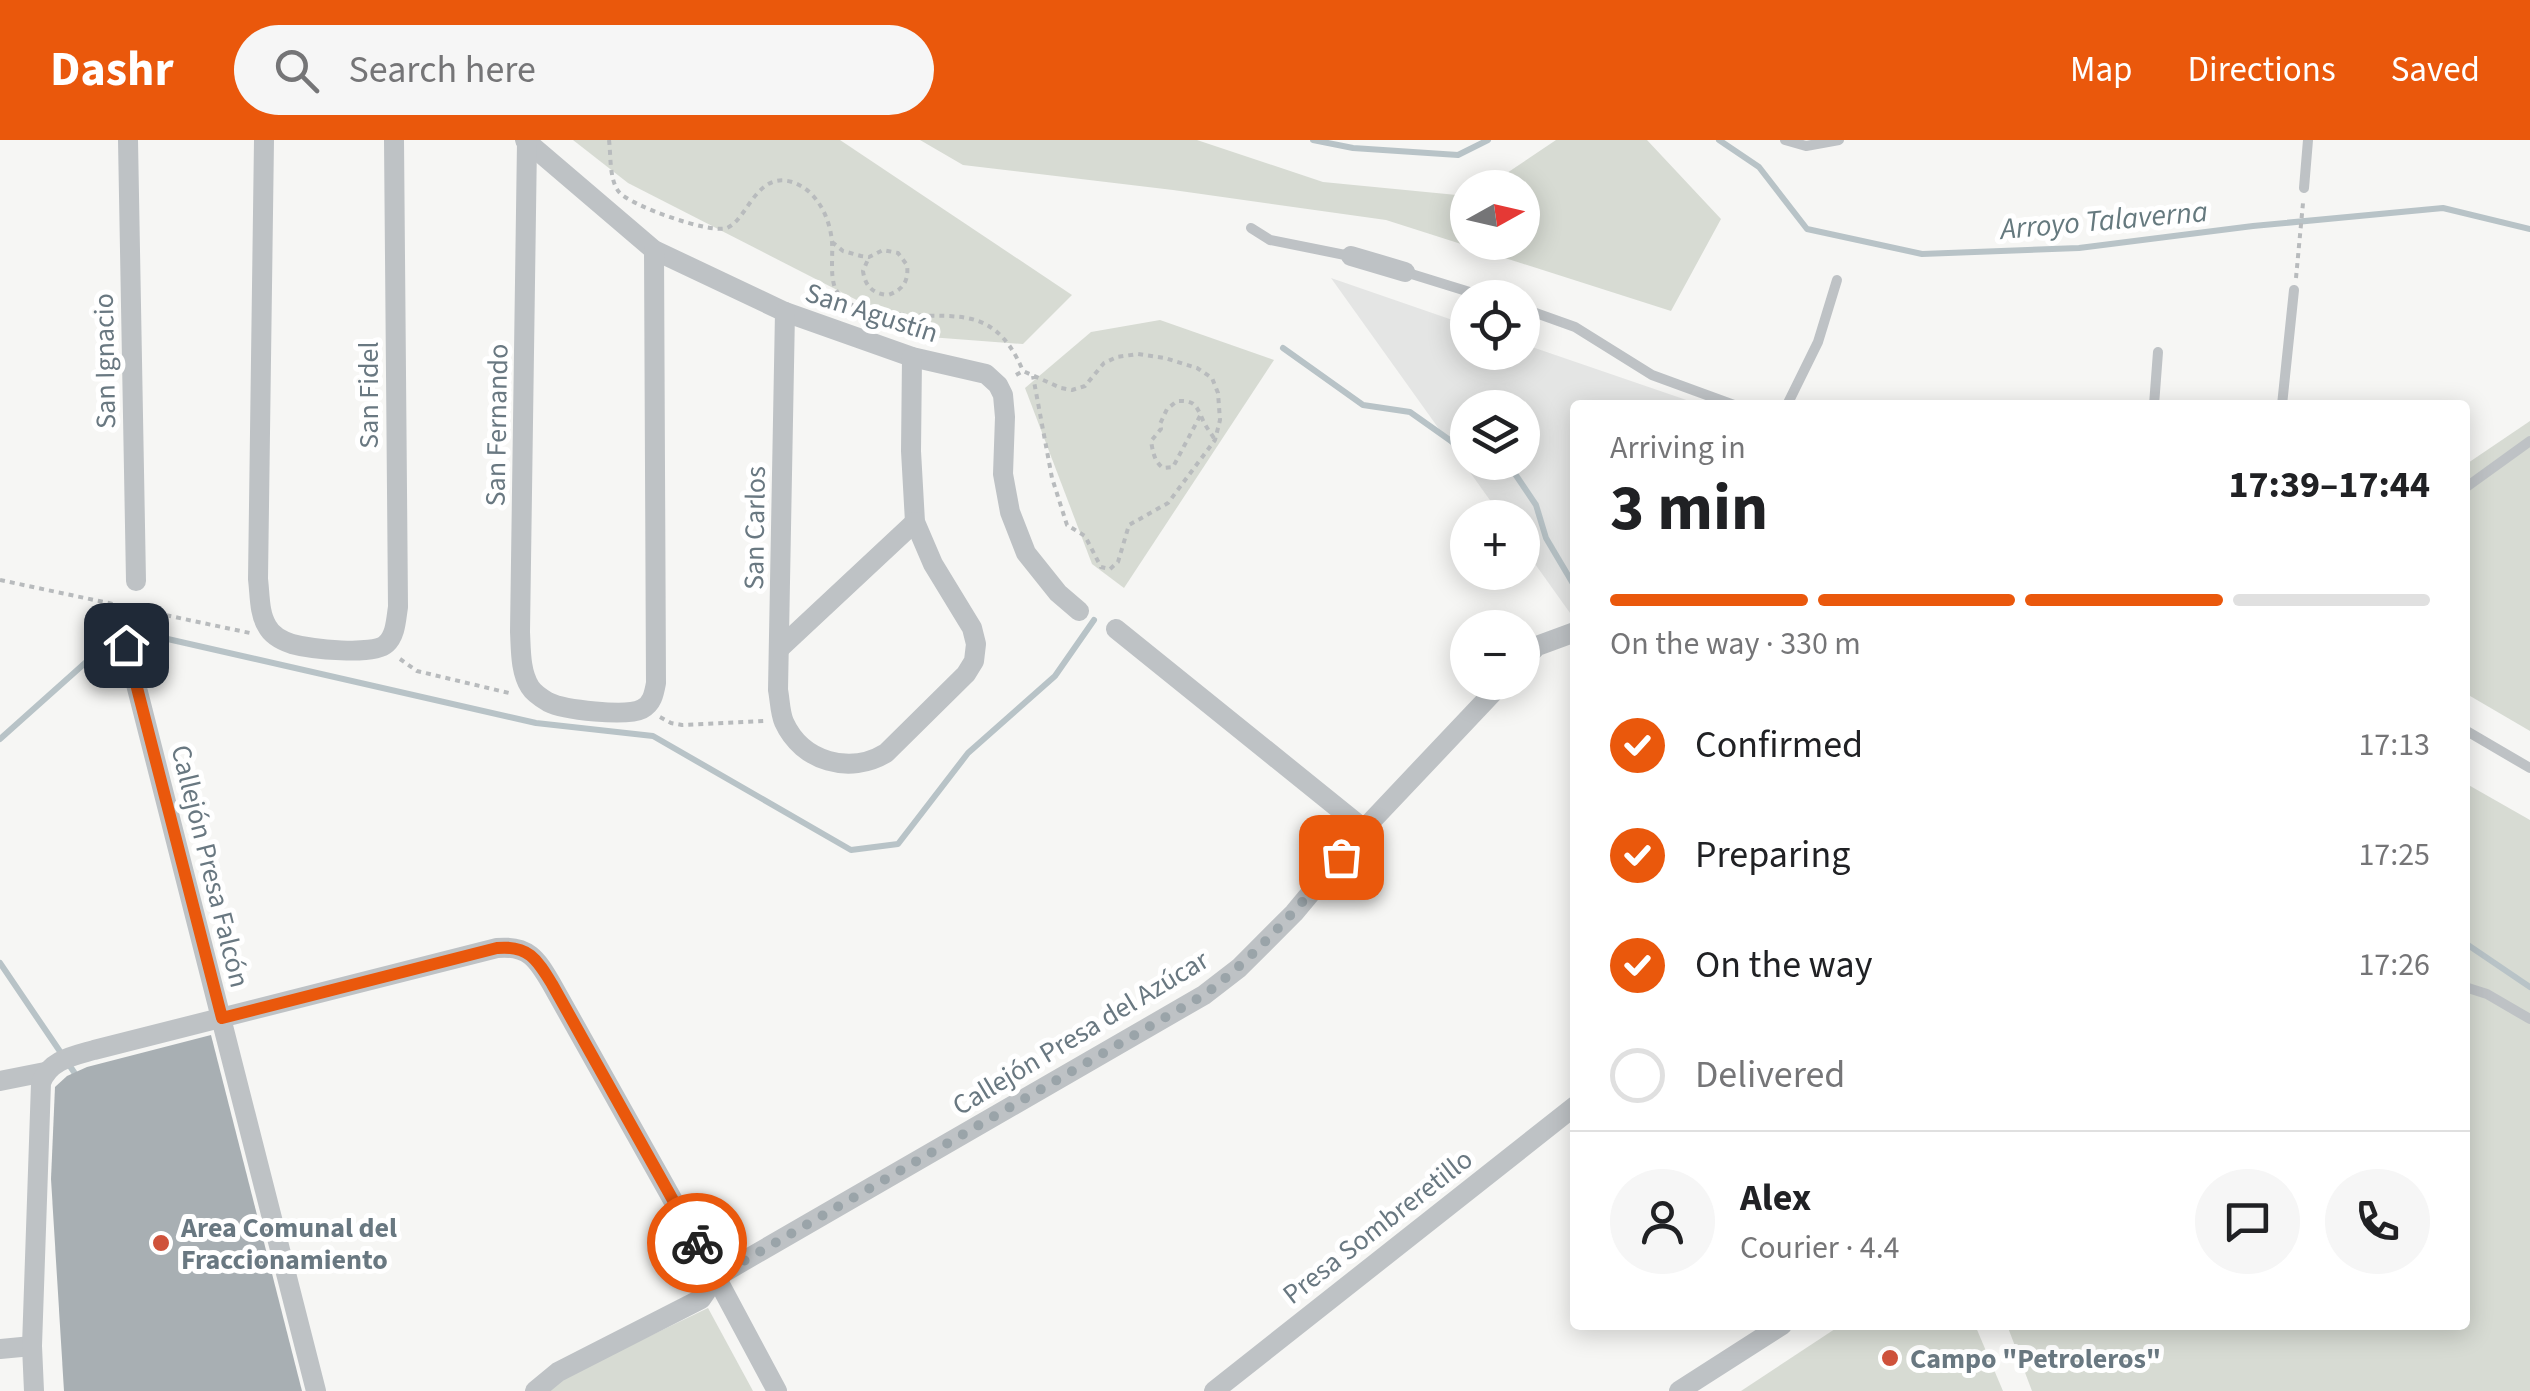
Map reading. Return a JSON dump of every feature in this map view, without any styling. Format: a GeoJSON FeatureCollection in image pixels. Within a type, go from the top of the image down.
{"type":"FeatureCollection","features":[{"type":"Feature","properties":{"kind":"street","name":"San Ignacio"},"geometry":{"type":"LineString","coordinates":[[128,140],[136,582]]}},
{"type":"Feature","properties":{"kind":"street"},"geometry":{"type":"LineString","coordinates":[[264,140],[258,579],[261,607],[274,634],[296,646],[370,652],[384,647]]}},
{"type":"Feature","properties":{"kind":"street","name":"San Fidel"},"geometry":{"type":"LineString","coordinates":[[384,647],[393,634],[398,607],[394,140]]}},
{"type":"Feature","properties":{"kind":"street","name":"San Agustín"},"geometry":{"type":"LineString","coordinates":[[526,141],[654,250],[785,312],[912,357],[986,374],[998,385]]}},
{"type":"Feature","properties":{"kind":"street","name":"San Fernando"},"geometry":{"type":"LineString","coordinates":[[526,141],[520,632],[522,664],[530,687],[546,701]]}},
{"type":"Feature","properties":{"kind":"street"},"geometry":{"type":"LineString","coordinates":[[546,701],[566,708],[632,712],[646,708],[653,697],[657,664],[654,250]]}},
{"type":"Feature","properties":{"kind":"street"},"geometry":{"type":"LineString","coordinates":[[1352,256],[1406,272]]}},
{"type":"Feature","properties":{"kind":"street","name":"San Carlos"},"geometry":{"type":"LineString","coordinates":[[785,312],[778,690],[784,721],[796,740],[814,756],[848,765],[871,762],[886,754],[966,674],[974,661],[976,644],[972,628],[933,564],[914,522]]}},
{"type":"Feature","properties":{"kind":"street"},"geometry":{"type":"LineString","coordinates":[[780,649],[914,522],[912,357]]}},
{"type":"Feature","properties":{"kind":"street"},"geometry":{"type":"LineString","coordinates":[[998,385],[1003,395],[1003,474],[1010,512],[1026,553],[1079,612]]}},
{"type":"Feature","properties":{"kind":"street"},"geometry":{"type":"LineString","coordinates":[[1116,629],[1364,829]]}},
{"type":"Feature","properties":{"kind":"street"},"geometry":{"type":"LineString","coordinates":[[1540,645],[1570,634]]}},
{"type":"Feature","properties":{"kind":"street","name":"Callejón Presa Falcón"},"geometry":{"type":"LineString","coordinates":[[126,645],[316,1391]]}},
{"type":"Feature","properties":{"kind":"street","name":"Callejón Presa del Azúcar"},"geometry":{"type":"LineString","coordinates":[[716,1277],[1204,995],[1239,968],[1294,913],[1364,829],[1486,700]]}},
{"type":"Feature","properties":{"kind":"street"},"geometry":{"type":"LineString","coordinates":[[34,1391],[32,1346],[41,1083],[51,1066],[76,1055],[512,946],[539,963],[552,984],[776,1391]]}},
{"type":"Feature","properties":{"kind":"street"},"geometry":{"type":"LineString","coordinates":[[0,1082],[45,1072]]}},
{"type":"Feature","properties":{"kind":"street","name":"Presa Sombreretillo"},"geometry":{"type":"LineString","coordinates":[[1214,1391],[1570,1110]]}},
{"type":"Feature","properties":{"kind":"street"},"geometry":{"type":"LineString","coordinates":[[536,1391],[558,1372],[702,1299],[716,1277]]}},
{"type":"Feature","properties":{"kind":"street"},"geometry":{"type":"LineString","coordinates":[[1679,1391],[1774,1330]]}},
{"type":"Feature","properties":{"kind":"street"},"geometry":{"type":"LineString","coordinates":[[0,1349],[32,1346]]}},
{"type":"Feature","properties":{"kind":"lane"},"geometry":{"type":"LineString","coordinates":[[1785,140],[1806,146],[1839,140]]}},
{"type":"Feature","properties":{"kind":"lane"},"geometry":{"type":"LineString","coordinates":[[2304,188],[2308,140]]}},
{"type":"Feature","properties":{"kind":"lane"},"geometry":{"type":"LineString","coordinates":[[1251,228],[1270,240],[1352,256]]}},
{"type":"Feature","properties":{"kind":"lane"},"geometry":{"type":"LineString","coordinates":[[1406,272],[1450,286]]}},
{"type":"Feature","properties":{"kind":"lane"},"geometry":{"type":"LineString","coordinates":[[1789,400],[1818,342],[1838,280]]}},
{"type":"Feature","properties":{"kind":"lane"},"geometry":{"type":"LineString","coordinates":[[2283,400],[2294,290]]}},
{"type":"Feature","properties":{"kind":"lane"},"geometry":{"type":"LineString","coordinates":[[1540,315],[1574,327],[1652,375],[1720,400]]}},
{"type":"Feature","properties":{"kind":"lane"},"geometry":{"type":"LineString","coordinates":[[2154,400],[2158,352]]}},
{"type":"Feature","properties":{"kind":"lane"},"geometry":{"type":"LineString","coordinates":[[2470,484],[2530,440]]}},
{"type":"Feature","properties":{"kind":"lane"},"geometry":{"type":"LineString","coordinates":[[2470,733],[2530,768]]}},
{"type":"Feature","properties":{"kind":"lane"},"geometry":{"type":"LineString","coordinates":[[2470,989],[2530,1019]]}},
{"type":"Feature","properties":{"kind":"path"},"geometry":{"type":"LineString","coordinates":[[609,140],[618,192],[643,207],[713,229],[732,224],[756,194],[774,182],[794,182],[808,190],[824,212],[832,242],[833,283],[840,296],[858,308],[893,314],[966,316],[986,323],[1015,350],[1024,371],[1061,388],[1085,386],[1104,363],[1138,354],[1198,368],[1212,378],[1218,393],[1220,420],[1215,440],[1168,504],[1129,525],[1118,562],[1110,569],[1101,567],[1085,536],[1066,525],[1052,478],[1034,376]]}},
{"type":"Feature","properties":{"kind":"path"},"geometry":{"type":"LineString","coordinates":[[2298,258],[2304,202]]}},
{"type":"Feature","properties":{"kind":"path"},"geometry":{"type":"LineString","coordinates":[[832,242],[852,255],[869,257],[891,250],[904,258],[908,273],[902,288],[888,294],[873,291],[863,271],[869,257]]}},
{"type":"Feature","properties":{"kind":"path"},"geometry":{"type":"LineString","coordinates":[[998,385],[1024,371]]}},
{"type":"Feature","properties":{"kind":"path"},"geometry":{"type":"LineString","coordinates":[[1200,416],[1172,467],[1158,464],[1152,441],[1161,429],[1167,409],[1178,401],[1186,400],[1199,408],[1215,440]]}},
{"type":"Feature","properties":{"kind":"path"},"geometry":{"type":"LineString","coordinates":[[0,580],[274,634]]}},
{"type":"Feature","properties":{"kind":"path"},"geometry":{"type":"LineString","coordinates":[[384,647],[417,671],[546,701]]}},
{"type":"Feature","properties":{"kind":"path"},"geometry":{"type":"LineString","coordinates":[[646,708],[682,725],[784,721]]}},
{"type":"Feature","properties":{"kind":"shaded area"},"geometry":{"type":"Polygon","coordinates":[[[573,140],[840,140],[1072,295],[1023,344],[929,337],[628,183],[573,140]]]}},
{"type":"Feature","properties":{"kind":"shaded area"},"geometry":{"type":"Polygon","coordinates":[[[920,140],[1197,140],[1323,182],[1450,194],[1450,240],[1386,220],[963,165],[920,140]]]}},
{"type":"Feature","properties":{"kind":"shaded area"},"geometry":{"type":"Polygon","coordinates":[[[1556,140],[1647,140],[1721,219],[1671,311],[1511,260],[1540,260],[1540,170],[1511,170],[1556,140]]]}},
{"type":"Feature","properties":{"kind":"shaded area"},"geometry":{"type":"Polygon","coordinates":[[[1331,278],[1450,319],[1450,370],[1540,370],[1540,350],[1686,400],[1570,400],[1570,613],[1540,571],[1540,500],[1490,500],[1476,480],[1540,480],[1540,390],[1450,390],[1450,444],[1331,278]]]}},
{"type":"Feature","properties":{"kind":"shaded area"},"geometry":{"type":"Polygon","coordinates":[[[1160,320],[1274,360],[1124,588],[1092,564],[1025,388],[1091,332],[1160,320]]]}},
{"type":"Feature","properties":{"kind":"shaded area"},"geometry":{"type":"Polygon","coordinates":[[[2530,421],[2530,731],[2470,696],[2470,462],[2530,421]]]}},
{"type":"Feature","properties":{"kind":"shaded area"},"geometry":{"type":"Polygon","coordinates":[[[2470,786],[2530,820],[2530,1391],[2032,1391],[2009,1330],[2470,1330],[2470,786]]]}},
{"type":"Feature","properties":{"kind":"shaded area"},"geometry":{"type":"Polygon","coordinates":[[[708,1308],[753,1391],[535,1391],[708,1308]]]}},
{"type":"Feature","properties":{"kind":"shaded area","name":"Campo \"Petroleros\""},"geometry":{"type":"Polygon","coordinates":[[[1833,1330],[1977,1330],[2003,1391],[1741,1391],[1833,1330]]]}},
{"type":"Feature","properties":{"kind":"building","name":"Area Comunal del Fraccionamiento"},"geometry":{"type":"Polygon","coordinates":[[[211,1035],[302,1391],[64,1391],[51,1179],[55,1087],[87,1067],[211,1035]]]}},
{"type":"Feature","properties":{"kind":"waterway","name":"Arroyo Talaverna"},"geometry":{"type":"LineString","coordinates":[[1313,140],[1353,148],[1458,155],[1488,140]]}},
{"type":"Feature","properties":{"kind":"waterway","name":"Arroyo Talaverna"},"geometry":{"type":"LineString","coordinates":[[1719,140],[1759,167],[1807,229],[1922,254],[2079,248],[2443,208],[2530,229]]}},
{"type":"Feature","properties":{"kind":"waterway"},"geometry":{"type":"LineString","coordinates":[[1283,348],[1363,405],[1410,412],[1450,440]]}},
{"type":"Feature","properties":{"kind":"waterway"},"geometry":{"type":"LineString","coordinates":[[1519,480],[1536,505],[1546,538],[1570,579]]}},
{"type":"Feature","properties":{"kind":"waterway"},"geometry":{"type":"LineString","coordinates":[[0,739],[122,630],[536,723],[653,736],[851,850],[898,844],[968,753],[1055,676],[1094,620]]}},
{"type":"Feature","properties":{"kind":"waterway"},"geometry":{"type":"LineString","coordinates":[[2470,946],[2530,987]]}},
{"type":"Feature","properties":{"kind":"waterway"},"geometry":{"type":"LineString","coordinates":[[0,963],[78,1078]]}},
{"type":"Feature","properties":{"kind":"way so far"},"geometry":{"type":"LineString","coordinates":[[697,1243],[716,1277],[1204,995],[1239,968],[1294,913],[1341,857]]}},
{"type":"Feature","properties":{"kind":"place","name":"Area Comunal del Fraccionamiento"},"geometry":{"type":"Point","coordinates":[161,1243]}},
{"type":"Feature","properties":{"kind":"place","name":"Campo \"Petroleros\""},"geometry":{"type":"Point","coordinates":[1890,1358]}},
{"type":"Feature","properties":{"kind":"route"},"geometry":{"type":"LineString","coordinates":[[126,645],[222,1018],[497,948],[512,946],[527,952],[552,984],[697,1243]]}}]}
